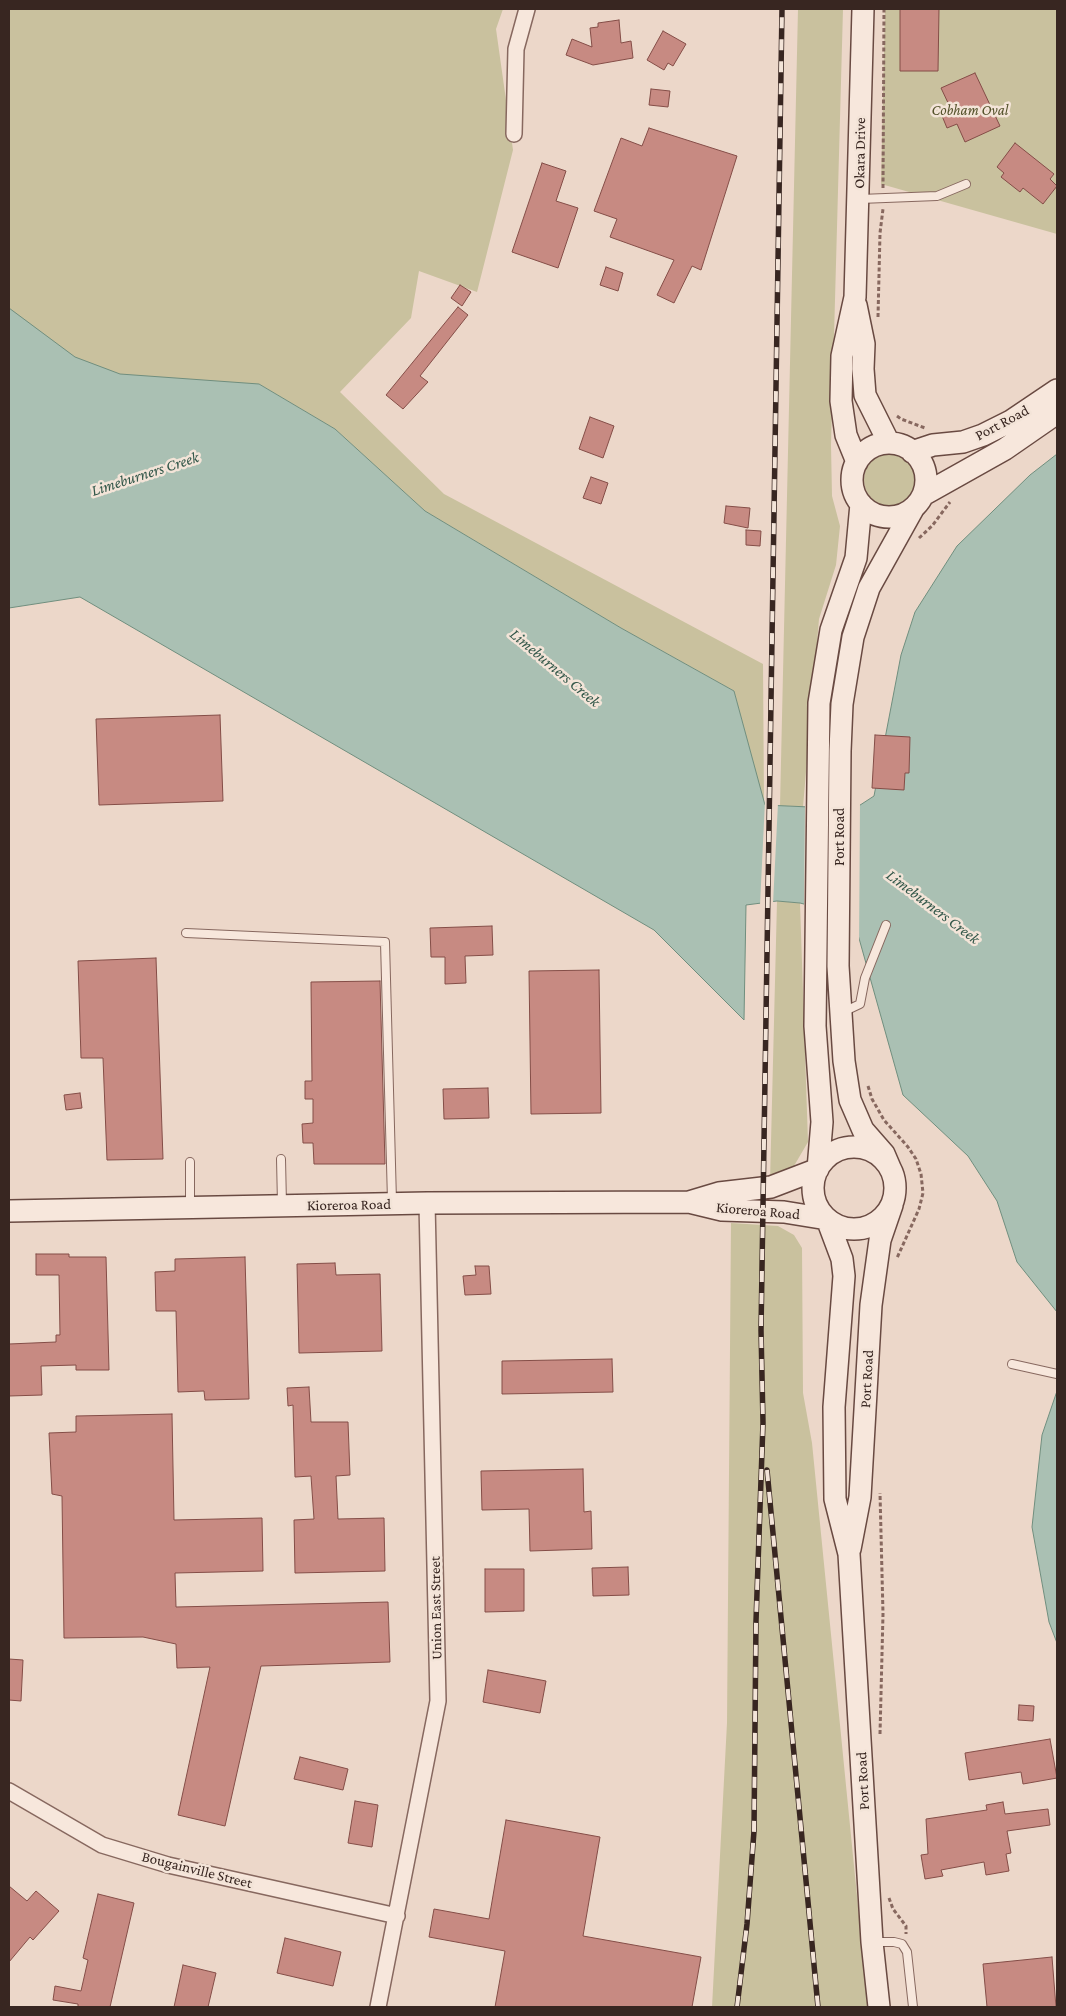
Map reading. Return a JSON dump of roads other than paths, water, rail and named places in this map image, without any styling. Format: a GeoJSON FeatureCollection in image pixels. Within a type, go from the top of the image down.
{"type":"FeatureCollection","features":[{"type":"Feature","properties":{"kind":"main road","name":"Okara Drive"},"geometry":{"type":"LineString","coordinates":[[857,462],[846,435],[841,401],[842,356],[855,297],[863,9]]}},
{"type":"Feature","properties":{"kind":"main road","name":"Okara Drive"},"geometry":{"type":"LineString","coordinates":[[855,297],[864,344],[862,369],[865,395],[889,443]]}},
{"type":"Feature","properties":{"kind":"main road","name":"Port Road"},"geometry":{"type":"LineString","coordinates":[[912,452],[933,445],[963,442],[983,435],[1011,421],[1057,390]]}},
{"type":"Feature","properties":{"kind":"main road","name":"Port Road"},"geometry":{"type":"LineString","coordinates":[[849,1554],[860,1497],[872,1296],[880,1240],[896,1193],[895,1180],[884,1154],[863,1130],[850,1100],[840,1014],[838,966],[840,751],[842,704],[853,637],[869,588],[918,502],[1006,449],[1057,413]]}},
{"type":"Feature","properties":{"kind":"main road"},"geometry":{"type":"LineString","coordinates":[[889,443],[897,444],[912,452],[920,461],[925,472],[926,484],[918,502],[905,514],[886,517],[876,515],[861,504],[853,488],[853,470],[857,462],[870,448],[889,443]]}},
{"type":"Feature","properties":{"kind":"main road","name":"Port Road"},"geometry":{"type":"LineString","coordinates":[[861,504],[856,558],[831,630],[819,703],[815,1026],[822,1122],[814,1195],[818,1208],[827,1219],[842,1259],[844,1276],[834,1407],[835,1499],[849,1554],[872,1942],[879,2007]]}},
{"type":"Feature","properties":{"kind":"main road"},"geometry":{"type":"LineString","coordinates":[[818,1169],[825,1159],[835,1151],[848,1147],[860,1147],[872,1151],[883,1158],[890,1168]]}},
{"type":"Feature","properties":{"kind":"main road","name":"Kioreroa Road"},"geometry":{"type":"LineString","coordinates":[[689,1202],[719,1193],[771,1187],[818,1169]]}},
{"type":"Feature","properties":{"kind":"main road","name":"Kioreroa Road"},"geometry":{"type":"LineString","coordinates":[[9,1211],[427,1203],[689,1202],[722,1210],[784,1212],[827,1219]]}},
{"type":"Feature","properties":{"kind":"main road"},"geometry":{"type":"LineString","coordinates":[[827,1219],[837,1226],[863,1229],[875,1224],[885,1216],[892,1205]]}},
{"type":"Feature","properties":{"kind":"street"},"geometry":{"type":"LineString","coordinates":[[514,134],[516,49],[527,9]]}},
{"type":"Feature","properties":{"kind":"street","name":"Union East Street"},"geometry":{"type":"LineString","coordinates":[[378,2007],[438,1701],[427,1203]]}},
{"type":"Feature","properties":{"kind":"street","name":"Bougainville Street"},"geometry":{"type":"LineString","coordinates":[[9,1791],[102,1845],[168,1865],[397,1916]]}},
{"type":"Feature","properties":{"kind":"lane"},"geometry":{"type":"LineString","coordinates":[[859,199],[937,196],[966,184]]}},
{"type":"Feature","properties":{"kind":"lane"},"geometry":{"type":"LineString","coordinates":[[840,1014],[860,1004],[865,978],[886,925]]}},
{"type":"Feature","properties":{"kind":"lane"},"geometry":{"type":"LineString","coordinates":[[186,933],[385,942],[392,1204]]}},
{"type":"Feature","properties":{"kind":"lane"},"geometry":{"type":"LineString","coordinates":[[281,1159],[282,1206]]}},
{"type":"Feature","properties":{"kind":"lane"},"geometry":{"type":"LineString","coordinates":[[190,1162],[190,1208]]}},
{"type":"Feature","properties":{"kind":"lane"},"geometry":{"type":"LineString","coordinates":[[1012,1364],[1057,1374]]}},
{"type":"Feature","properties":{"kind":"lane"},"geometry":{"type":"LineString","coordinates":[[872,1942],[902,1944],[907,1952],[913,2007]]}},
{"type":"Feature","properties":{"kind":"water","name":"Limeburners Creek"},"geometry":{"type":"Polygon","coordinates":[[[9,308],[75,357],[120,374],[259,384],[335,429],[425,511],[621,628],[734,691],[765,805],[854,809],[874,796],[901,655],[915,612],[957,546],[1030,475],[1057,454],[1057,1312],[1017,1262],[997,1201],[968,1156],[903,1095],[853,917],[800,903],[777,901],[746,905],[744,1020],[654,930],[80,597],[9,608],[9,308]]]}},
{"type":"Feature","properties":{"kind":"water"},"geometry":{"type":"Polygon","coordinates":[[[1057,1391],[1057,1643],[1049,1622],[1032,1527],[1042,1435],[1057,1391]]]}},
{"type":"Feature","properties":{"kind":"railway"},"geometry":{"type":"LineString","coordinates":[[737,2007],[747,1924],[754,1831],[756,1621],[763,1423],[761,1330],[782,9]]}},
{"type":"Feature","properties":{"kind":"railway"},"geometry":{"type":"LineString","coordinates":[[767,1470],[818,2007]]}},
{"type":"Feature","properties":{"kind":"park label","name":"Cobham Oval"},"geometry":{"type":"Point","coordinates":[970,110]}}]}
